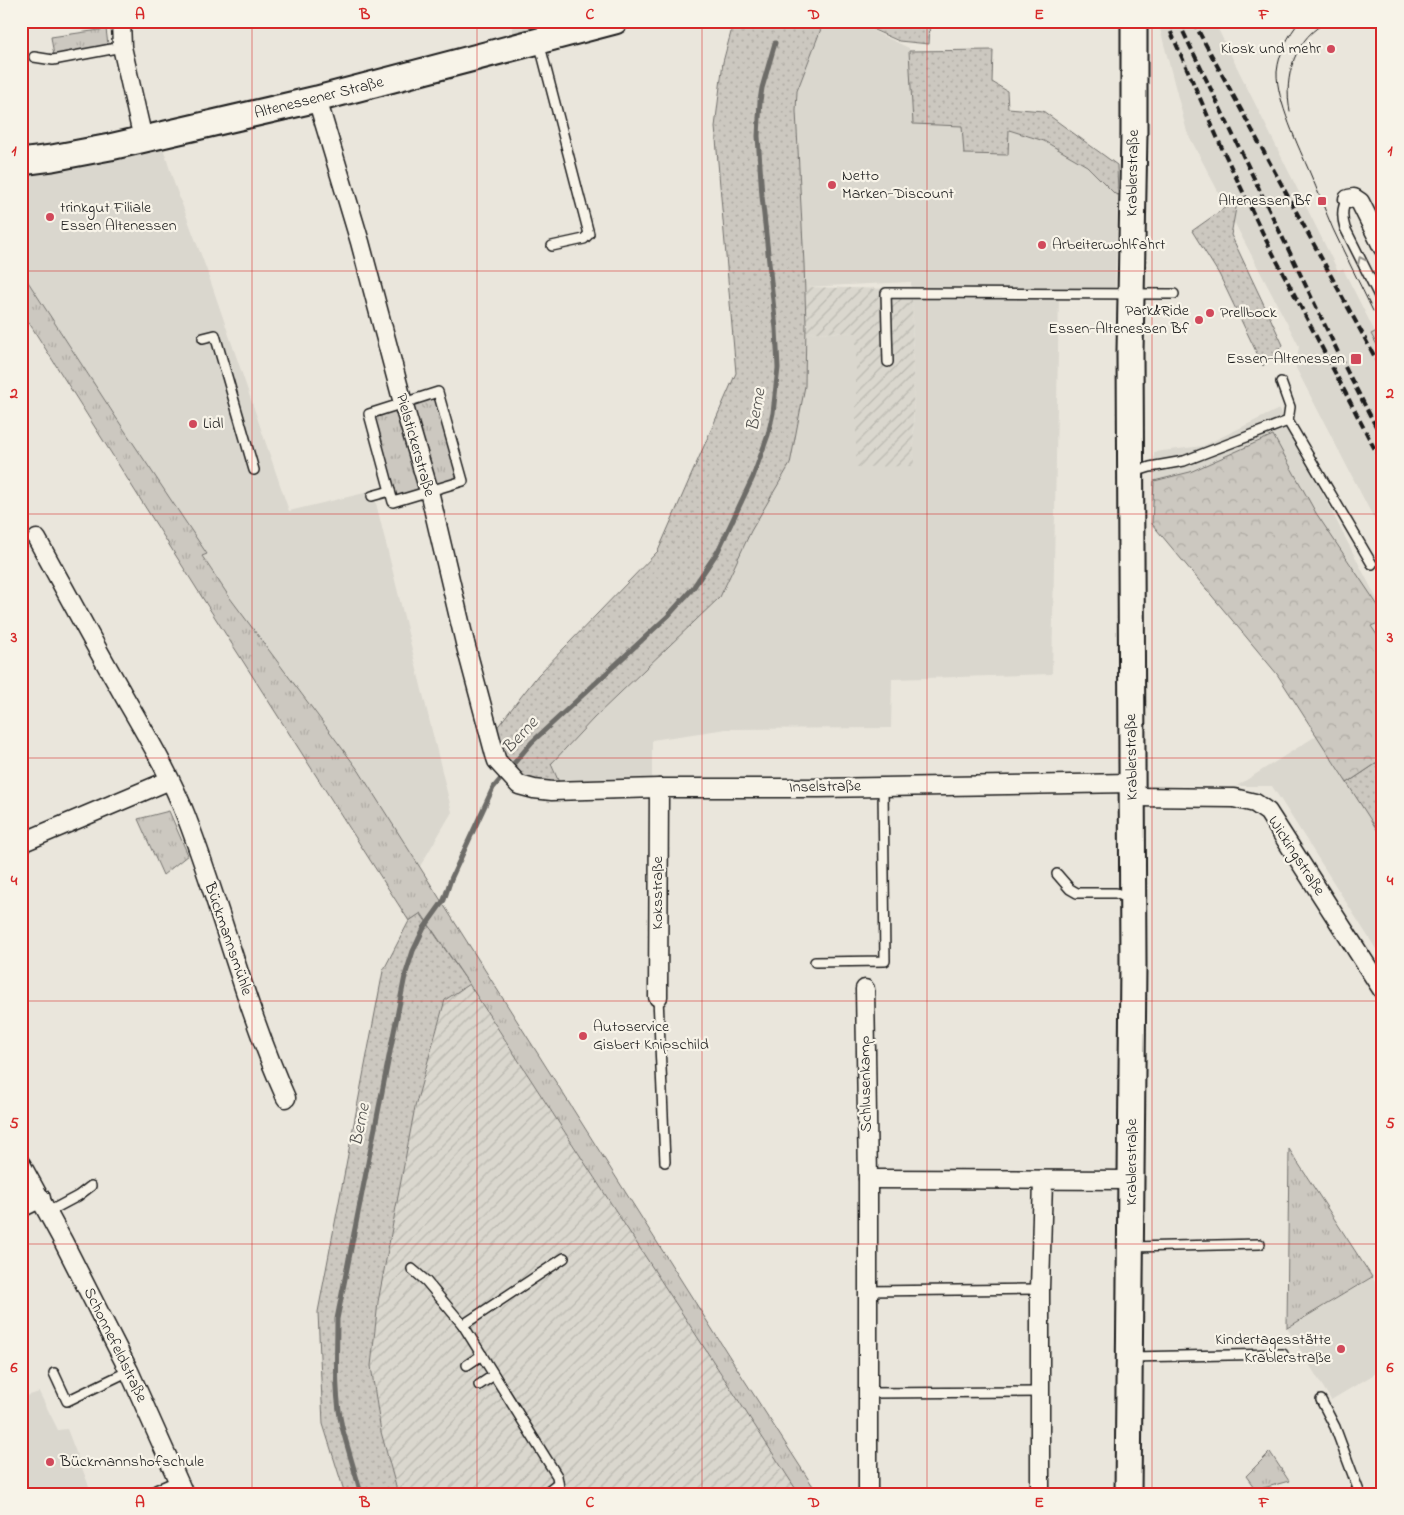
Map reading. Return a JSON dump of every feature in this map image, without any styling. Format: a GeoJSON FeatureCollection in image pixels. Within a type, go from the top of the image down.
{"type":"FeatureCollection","features":[{"type":"Feature","properties":{"kind":"street"},"geometry":{"type":"LineString","coordinates":[[121,21],[122,47],[143,139]]}},
{"type":"Feature","properties":{"kind":"street","name":"Altenessener Straße"},"geometry":{"type":"LineString","coordinates":[[21,162],[52,158],[143,139],[317,99],[615,21]]}},
{"type":"Feature","properties":{"kind":"street","name":"Krablerstraße"},"geometry":{"type":"LineString","coordinates":[[1128,1494],[1132,1180],[1133,900],[1130,352],[1134,21]]}},
{"type":"Feature","properties":{"kind":"street","name":"Pielstickerstraße"},"geometry":{"type":"LineString","coordinates":[[317,99],[360,242],[403,403],[429,491],[495,756],[497,761],[519,785]]}},
{"type":"Feature","properties":{"kind":"street"},"geometry":{"type":"LineString","coordinates":[[1348,199],[1354,198],[1360,202],[1383,248]]}},
{"type":"Feature","properties":{"kind":"street","name":"Bückmannsmühle"},"geometry":{"type":"LineString","coordinates":[[37,539],[170,780],[186,815],[246,992],[274,1071],[286,1098]]}},
{"type":"Feature","properties":{"kind":"street"},"geometry":{"type":"LineString","coordinates":[[21,843],[170,780]]}},
{"type":"Feature","properties":{"kind":"street","name":"Inselstraße"},"geometry":{"type":"LineString","coordinates":[[519,785],[552,791],[659,788],[882,787],[1132,790]]}},
{"type":"Feature","properties":{"kind":"street","name":"Koksstraße"},"geometry":{"type":"LineString","coordinates":[[658,997],[659,788]]}},
{"type":"Feature","properties":{"kind":"street","name":"Wickingstraße"},"geometry":{"type":"LineString","coordinates":[[1132,790],[1234,798],[1255,803],[1268,812],[1383,991]]}},
{"type":"Feature","properties":{"kind":"street","name":"Schlusenkamp"},"geometry":{"type":"LineString","coordinates":[[864,989],[868,1179],[868,1494]]}},
{"type":"Feature","properties":{"kind":"street","name":"Schonnefeldstraße"},"geometry":{"type":"LineString","coordinates":[[21,1164],[129,1371],[182,1489]]}},
{"type":"Feature","properties":{"kind":"street"},"geometry":{"type":"LineString","coordinates":[[868,1179],[1132,1180]]}},
{"type":"Feature","properties":{"kind":"street"},"geometry":{"type":"LineString","coordinates":[[1040,1494],[1040,1289],[1044,1180]]}},
{"type":"Feature","properties":{"kind":"street"},"geometry":{"type":"LineString","coordinates":[[21,1208],[44,1205]]}},
{"type":"Feature","properties":{"kind":"street"},"geometry":{"type":"LineString","coordinates":[[158,1494],[182,1489]]}},
{"type":"Feature","properties":{"kind":"lane"},"geometry":{"type":"LineString","coordinates":[[539,42],[588,234],[584,238],[552,246]]}},
{"type":"Feature","properties":{"kind":"lane"},"geometry":{"type":"LineString","coordinates":[[34,57],[53,60],[122,47]]}},
{"type":"Feature","properties":{"kind":"lane"},"geometry":{"type":"LineString","coordinates":[[1348,199],[1343,210],[1345,228],[1383,304]]}},
{"type":"Feature","properties":{"kind":"lane"},"geometry":{"type":"LineString","coordinates":[[888,362],[886,293],[1174,294]]}},
{"type":"Feature","properties":{"kind":"lane"},"geometry":{"type":"LineString","coordinates":[[203,338],[214,335],[254,470]]}},
{"type":"Feature","properties":{"kind":"lane"},"geometry":{"type":"LineString","coordinates":[[1281,382],[1290,407],[1288,422],[1372,564]]}},
{"type":"Feature","properties":{"kind":"lane"},"geometry":{"type":"LineString","coordinates":[[438,392],[463,481],[429,491],[393,502],[369,414],[438,392]]}},
{"type":"Feature","properties":{"kind":"lane"},"geometry":{"type":"LineString","coordinates":[[1131,473],[1150,466],[1184,461],[1288,422]]}},
{"type":"Feature","properties":{"kind":"lane"},"geometry":{"type":"LineString","coordinates":[[372,496],[390,491]]}},
{"type":"Feature","properties":{"kind":"lane"},"geometry":{"type":"LineString","coordinates":[[815,962],[885,961],[882,787]]}},
{"type":"Feature","properties":{"kind":"lane"},"geometry":{"type":"LineString","coordinates":[[1057,874],[1070,889],[1077,893],[1116,894],[1133,900]]}},
{"type":"Feature","properties":{"kind":"lane"},"geometry":{"type":"LineString","coordinates":[[658,997],[665,1162]]}},
{"type":"Feature","properties":{"kind":"lane"},"geometry":{"type":"LineString","coordinates":[[44,1205],[78,1196],[91,1186]]}},
{"type":"Feature","properties":{"kind":"lane"},"geometry":{"type":"LineString","coordinates":[[1131,1246],[1260,1244]]}},
{"type":"Feature","properties":{"kind":"lane"},"geometry":{"type":"LineString","coordinates":[[463,1325],[564,1258]]}},
{"type":"Feature","properties":{"kind":"lane"},"geometry":{"type":"LineString","coordinates":[[412,1269],[426,1281],[463,1325],[557,1476],[560,1494]]}},
{"type":"Feature","properties":{"kind":"lane"},"geometry":{"type":"LineString","coordinates":[[867,1291],[1040,1289]]}},
{"type":"Feature","properties":{"kind":"lane"},"geometry":{"type":"LineString","coordinates":[[1130,1357],[1283,1354]]}},
{"type":"Feature","properties":{"kind":"lane"},"geometry":{"type":"LineString","coordinates":[[467,1365],[482,1355]]}},
{"type":"Feature","properties":{"kind":"lane"},"geometry":{"type":"LineString","coordinates":[[54,1373],[67,1401],[129,1371]]}},
{"type":"Feature","properties":{"kind":"lane"},"geometry":{"type":"LineString","coordinates":[[479,1384],[494,1374]]}},
{"type":"Feature","properties":{"kind":"lane"},"geometry":{"type":"LineString","coordinates":[[868,1393],[1040,1392]]}},
{"type":"Feature","properties":{"kind":"lane"},"geometry":{"type":"LineString","coordinates":[[1321,1400],[1335,1427],[1360,1494]]}},
{"type":"Feature","properties":{"kind":"lane"},"geometry":{"type":"LineString","coordinates":[[544,1494],[558,1484]]}},
{"type":"Feature","properties":{"kind":"shaded area"},"geometry":{"type":"Polygon","coordinates":[[[511,21],[605,21],[516,46],[511,21]]]}},
{"type":"Feature","properties":{"kind":"shaded area"},"geometry":{"type":"Polygon","coordinates":[[[824,21],[870,21],[873,31],[909,48],[912,89],[962,126],[964,153],[1009,129],[1044,141],[1087,166],[1118,195],[1115,291],[911,290],[911,282],[805,287],[796,111],[797,91],[824,21]]]}},
{"type":"Feature","properties":{"kind":"shaded area"},"geometry":{"type":"Polygon","coordinates":[[[1189,21],[1214,21],[1338,271],[1343,269],[1375,332],[1371,334],[1383,356],[1383,536],[1296,368],[1299,346],[1187,132],[1159,25],[1189,21]]]}},
{"type":"Feature","properties":{"kind":"shaded area"},"geometry":{"type":"Polygon","coordinates":[[[160,138],[289,511],[373,491],[452,812],[419,868],[359,771],[230,598],[202,556],[207,554],[21,271],[21,174],[160,138]]]}},
{"type":"Feature","properties":{"kind":"shaded area"},"geometry":{"type":"Polygon","coordinates":[[[805,287],[895,289],[912,297],[914,466],[856,467],[856,333],[806,332],[805,287]]]}},
{"type":"Feature","properties":{"kind":"shaded area"},"geometry":{"type":"Polygon","coordinates":[[[1059,296],[1052,674],[892,679],[891,728],[726,729],[652,740],[652,787],[562,789],[551,764],[594,718],[720,597],[751,531],[805,386],[806,332],[856,333],[856,466],[914,466],[912,297],[1059,296]]]}},
{"type":"Feature","properties":{"kind":"shaded area"},"geometry":{"type":"Polygon","coordinates":[[[1279,409],[1383,611],[1383,960],[1272,786],[1237,786],[1316,736],[1277,674],[1152,524],[1154,452],[1203,446],[1279,409]]]}},
{"type":"Feature","properties":{"kind":"shaded area"},"geometry":{"type":"Polygon","coordinates":[[[469,984],[799,1494],[398,1494],[381,1432],[371,1366],[378,1302],[415,1107],[445,1000],[469,984]]]}},
{"type":"Feature","properties":{"kind":"shaded area","name":"Kindertagesstätte Krablerstraße"},"geometry":{"type":"Polygon","coordinates":[[[1372,1277],[1383,1295],[1383,1369],[1331,1400],[1287,1328],[1372,1277]]]}},
{"type":"Feature","properties":{"kind":"shaded area","name":"Bückmannshofschule"},"geometry":{"type":"Polygon","coordinates":[[[39,1392],[58,1430],[67,1429],[92,1494],[21,1494],[21,1398],[39,1392]]]}},
{"type":"Feature","properties":{"kind":"green space"},"geometry":{"type":"Polygon","coordinates":[[[734,21],[824,21],[797,91],[796,111],[806,323],[805,386],[790,464],[751,531],[720,597],[594,718],[551,764],[562,789],[535,787],[499,761],[492,734],[538,675],[658,551],[736,373],[715,127],[723,62],[734,21]]]}},
{"type":"Feature","properties":{"kind":"green space"},"geometry":{"type":"Polygon","coordinates":[[[873,21],[930,21],[929,44],[899,41],[874,30],[873,21]]]}},
{"type":"Feature","properties":{"kind":"green space"},"geometry":{"type":"Polygon","coordinates":[[[106,29],[108,45],[54,56],[51,37],[106,29]]]}},
{"type":"Feature","properties":{"kind":"green space"},"geometry":{"type":"Polygon","coordinates":[[[993,50],[992,82],[1007,91],[1008,108],[1043,111],[1117,165],[1118,195],[1087,166],[1044,141],[1009,130],[1008,155],[964,154],[962,126],[913,124],[909,51],[993,50]]]}},
{"type":"Feature","properties":{"kind":"green space"},"geometry":{"type":"Polygon","coordinates":[[[1233,202],[1236,208],[1231,235],[1283,345],[1263,366],[1219,274],[1192,231],[1233,202]]]}},
{"type":"Feature","properties":{"kind":"green space"},"geometry":{"type":"Polygon","coordinates":[[[21,271],[207,554],[202,556],[230,598],[359,771],[818,1494],[799,1494],[469,984],[421,913],[409,921],[21,310],[21,271]]]}},
{"type":"Feature","properties":{"kind":"green space"},"geometry":{"type":"Polygon","coordinates":[[[1383,328],[1383,356],[1371,334],[1383,328]]]}},
{"type":"Feature","properties":{"kind":"green space"},"geometry":{"type":"Polygon","coordinates":[[[437,395],[462,478],[431,488],[406,405],[437,395]]]}},
{"type":"Feature","properties":{"kind":"green space"},"geometry":{"type":"Polygon","coordinates":[[[401,408],[424,489],[395,497],[372,416],[401,408]]]}},
{"type":"Feature","properties":{"kind":"green space"},"geometry":{"type":"Polygon","coordinates":[[[1273,435],[1316,513],[1383,613],[1383,621],[1371,626],[1383,644],[1383,759],[1347,783],[1277,674],[1152,524],[1154,481],[1190,472],[1273,435]]]}},
{"type":"Feature","properties":{"kind":"green space"},"geometry":{"type":"Polygon","coordinates":[[[1383,759],[1383,839],[1347,783],[1383,759]]]}},
{"type":"Feature","properties":{"kind":"green space"},"geometry":{"type":"Polygon","coordinates":[[[169,811],[188,855],[163,875],[138,819],[169,811]]]}},
{"type":"Feature","properties":{"kind":"green space"},"geometry":{"type":"Polygon","coordinates":[[[420,913],[469,984],[445,1000],[415,1107],[378,1302],[371,1366],[381,1432],[398,1494],[345,1494],[323,1424],[318,1312],[383,971],[409,921],[420,913]]]}},
{"type":"Feature","properties":{"kind":"green space"},"geometry":{"type":"Polygon","coordinates":[[[1289,1149],[1372,1277],[1287,1328],[1289,1149]]]}},
{"type":"Feature","properties":{"kind":"green space"},"geometry":{"type":"Polygon","coordinates":[[[1270,1452],[1289,1481],[1256,1490],[1246,1476],[1270,1452]]]}},
{"type":"Feature","properties":{"kind":"waterway","name":"Berne"},"geometry":{"type":"LineString","coordinates":[[361,1494],[339,1414],[336,1373],[337,1319],[405,976],[413,951],[424,928],[444,900],[451,879],[493,788],[532,742],[668,616],[693,588],[718,551],[753,477],[768,435],[773,413],[778,368],[758,136],[762,88],[775,43]]}},
{"type":"Feature","properties":{"kind":"tram line"},"geometry":{"type":"LineString","coordinates":[[1300,21],[1288,38],[1280,58],[1277,72],[1280,96],[1294,137],[1330,222],[1373,311]]}},
{"type":"Feature","properties":{"kind":"tram line"},"geometry":{"type":"LineString","coordinates":[[1290,111],[1288,85],[1294,59],[1308,37],[1317,28],[1329,21]]}},
{"type":"Feature","properties":{"kind":"railway"},"geometry":{"type":"LineString","coordinates":[[1166,21],[1221,146],[1266,240],[1383,465]]}},
{"type":"Feature","properties":{"kind":"railway"},"geometry":{"type":"LineString","coordinates":[[1178,21],[1348,373],[1383,440]]}},
{"type":"Feature","properties":{"kind":"railway"},"geometry":{"type":"LineString","coordinates":[[1193,21],[1383,372]]}},
{"type":"Feature","properties":{"kind":"place","name":"Kiosk und mehr"},"geometry":{"type":"Point","coordinates":[1331,49]}},
{"type":"Feature","properties":{"kind":"place","name":"Netto Marken-Discount"},"geometry":{"type":"Point","coordinates":[832,185]}},
{"type":"Feature","properties":{"kind":"place","name":"Altenessen Bf"},"geometry":{"type":"Point","coordinates":[1322,201]}},
{"type":"Feature","properties":{"kind":"place","name":"trinkgut Filiale Essen Altenessen"},"geometry":{"type":"Point","coordinates":[50,217]}},
{"type":"Feature","properties":{"kind":"place","name":"Arbeiterwohlfahrt"},"geometry":{"type":"Point","coordinates":[1042,245]}},
{"type":"Feature","properties":{"kind":"place","name":"Prellbock"},"geometry":{"type":"Point","coordinates":[1210,313]}},
{"type":"Feature","properties":{"kind":"place","name":"Park&Ride Essen-Altenessen Bf"},"geometry":{"type":"Point","coordinates":[1199,320]}},
{"type":"Feature","properties":{"kind":"place","name":"Essen-Altenessen"},"geometry":{"type":"Point","coordinates":[1356,359]}},
{"type":"Feature","properties":{"kind":"place","name":"Lidl"},"geometry":{"type":"Point","coordinates":[193,424]}},
{"type":"Feature","properties":{"kind":"place","name":"Autoservice Gisbert Knipschild"},"geometry":{"type":"Point","coordinates":[583,1036]}},
{"type":"Feature","properties":{"kind":"place","name":"Kindertagesstätte Krablerstraße"},"geometry":{"type":"Point","coordinates":[1341,1349]}},
{"type":"Feature","properties":{"kind":"place","name":"Bückmannshofschule"},"geometry":{"type":"Point","coordinates":[50,1462]}}]}
